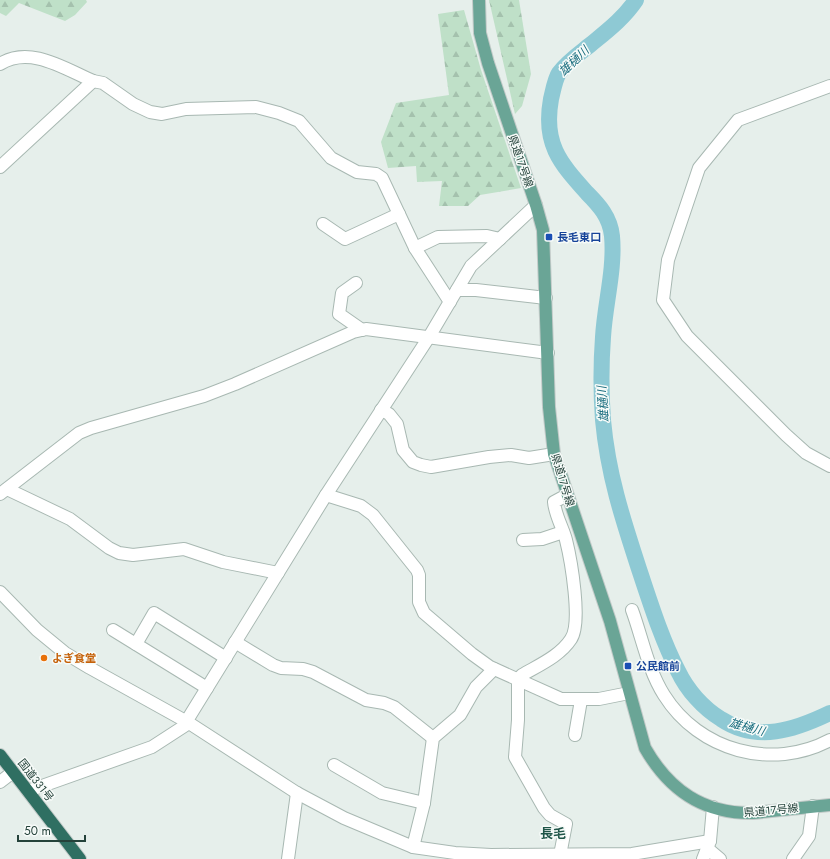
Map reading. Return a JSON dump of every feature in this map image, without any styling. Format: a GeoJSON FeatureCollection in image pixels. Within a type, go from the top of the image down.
{"type":"FeatureCollection","features":[{"type":"Feature","properties":{"kind":"highway","name":"国道331号"},"geometry":{"type":"LineString","coordinates":[[0,755],[80,859]]}},
{"type":"Feature","properties":{"kind":"main road","name":"県道17号線"},"geometry":{"type":"LineString","coordinates":[[479,0],[480,33],[488,63],[543,230],[545,247],[549,408],[554,454],[566,495],[610,620],[645,748],[656,767],[669,782],[682,792],[713,807],[736,813],[753,813],[830,805]]}},
{"type":"Feature","properties":{"kind":"street"},"geometry":{"type":"LineString","coordinates":[[0,64],[18,56],[38,58],[94,81],[103,83],[133,104],[150,112],[162,114],[186,109],[256,107],[279,113],[299,121],[331,158],[357,172],[376,174],[382,178],[415,248],[450,302]]}},
{"type":"Feature","properties":{"kind":"street"},"geometry":{"type":"LineString","coordinates":[[0,167],[94,81]]}},
{"type":"Feature","properties":{"kind":"street"},"geometry":{"type":"LineString","coordinates":[[830,86],[738,120],[699,168],[668,260],[663,300],[687,336],[780,429],[806,453],[830,466]]}},
{"type":"Feature","properties":{"kind":"street"},"geometry":{"type":"LineString","coordinates":[[28,791],[152,748],[188,723],[207,688],[326,495],[429,337],[471,266],[536,205]]}},
{"type":"Feature","properties":{"kind":"street"},"geometry":{"type":"LineString","coordinates":[[323,224],[345,239],[398,214]]}},
{"type":"Feature","properties":{"kind":"street"},"geometry":{"type":"LineString","coordinates":[[415,248],[438,237],[487,236],[500,239]]}},
{"type":"Feature","properties":{"kind":"street"},"geometry":{"type":"LineString","coordinates":[[356,283],[342,293],[339,314],[362,330]]}},
{"type":"Feature","properties":{"kind":"street"},"geometry":{"type":"LineString","coordinates":[[457,290],[476,290],[546,298]]}},
{"type":"Feature","properties":{"kind":"street"},"geometry":{"type":"LineString","coordinates":[[3,492],[79,433],[235,384],[353,332],[362,330],[429,337],[548,353]]}},
{"type":"Feature","properties":{"kind":"street"},"geometry":{"type":"LineString","coordinates":[[381,410],[389,414],[397,424],[403,450],[413,462],[421,465],[431,467],[489,457],[511,456],[529,458],[554,454]]}},
{"type":"Feature","properties":{"kind":"street"},"geometry":{"type":"LineString","coordinates":[[3,492],[70,519],[109,548],[119,553],[133,555],[184,549],[223,562],[278,573]]}},
{"type":"Feature","properties":{"kind":"street"},"geometry":{"type":"LineString","coordinates":[[326,495],[361,506],[381,523],[419,574],[419,602],[424,613],[472,654],[494,669],[561,699],[599,699],[629,693]]}},
{"type":"Feature","properties":{"kind":"street"},"geometry":{"type":"LineString","coordinates":[[560,855],[566,824],[550,816],[515,757],[518,720],[518,680],[522,675],[554,656],[571,639],[574,632],[577,613],[568,550],[554,502],[566,495]]}},
{"type":"Feature","properties":{"kind":"street"},"geometry":{"type":"LineString","coordinates":[[523,540],[542,539],[563,532]]}},
{"type":"Feature","properties":{"kind":"street"},"geometry":{"type":"LineString","coordinates":[[0,592],[37,630],[65,653],[188,723],[297,793],[344,818],[418,851],[490,855],[560,855],[632,854],[707,849],[720,859]]}},
{"type":"Feature","properties":{"kind":"street"},"geometry":{"type":"LineString","coordinates":[[632,610],[650,663],[664,696],[677,713],[706,738],[744,752],[761,754],[789,754],[808,750],[830,740]]}},
{"type":"Feature","properties":{"kind":"street"},"geometry":{"type":"LineString","coordinates":[[136,644],[154,613],[226,658]]}},
{"type":"Feature","properties":{"kind":"street"},"geometry":{"type":"LineString","coordinates":[[113,630],[207,688]]}},
{"type":"Feature","properties":{"kind":"street"},"geometry":{"type":"LineString","coordinates":[[235,642],[280,668],[303,669],[313,672],[366,700],[384,702],[394,707],[432,738]]}},
{"type":"Feature","properties":{"kind":"street"},"geometry":{"type":"LineString","coordinates":[[418,851],[432,738],[460,715],[476,687],[494,669]]}},
{"type":"Feature","properties":{"kind":"street"},"geometry":{"type":"LineString","coordinates":[[575,735],[581,700]]}},
{"type":"Feature","properties":{"kind":"street"},"geometry":{"type":"LineString","coordinates":[[334,764],[382,793],[424,803]]}},
{"type":"Feature","properties":{"kind":"street"},"geometry":{"type":"LineString","coordinates":[[0,782],[13,772]]}},
{"type":"Feature","properties":{"kind":"street"},"geometry":{"type":"LineString","coordinates":[[288,859],[297,793]]}},
{"type":"Feature","properties":{"kind":"street"},"geometry":{"type":"LineString","coordinates":[[793,859],[810,836],[813,806]]}},
{"type":"Feature","properties":{"kind":"street"},"geometry":{"type":"LineString","coordinates":[[707,849],[713,807]]}},
{"type":"Feature","properties":{"kind":"green space"},"geometry":{"type":"Polygon","coordinates":[[[0,0],[86,0],[87,2],[75,15],[65,21],[19,3],[6,16],[0,13],[0,0]]]}},
{"type":"Feature","properties":{"kind":"green space"},"geometry":{"type":"Polygon","coordinates":[[[489,0],[519,0],[531,74],[522,106],[515,114],[489,0]]]}},
{"type":"Feature","properties":{"kind":"green space"},"geometry":{"type":"Polygon","coordinates":[[[464,10],[481,70],[521,188],[480,195],[468,206],[439,206],[442,181],[417,182],[416,166],[388,168],[381,142],[396,103],[449,95],[438,14],[464,10]]]}},
{"type":"Feature","properties":{"kind":"waterway","name":"雄樋川"},"geometry":{"type":"LineString","coordinates":[[636,0],[615,24],[570,61],[559,73],[553,89],[549,114],[551,140],[561,161],[577,182],[596,202],[606,217],[611,229],[613,249],[604,324],[602,389],[605,440],[612,479],[628,534],[657,622],[672,659],[682,678],[691,692],[702,704],[714,715],[735,726],[748,731],[762,732],[790,729],[830,713]]}},
{"type":"Feature","properties":{"kind":"place","name":"長毛東口"},"geometry":{"type":"Point","coordinates":[549,237]}},
{"type":"Feature","properties":{"kind":"place","name":"よぎ食堂"},"geometry":{"type":"Point","coordinates":[44,658]}},
{"type":"Feature","properties":{"kind":"place","name":"公民館前"},"geometry":{"type":"Point","coordinates":[628,666]}},
{"type":"Feature","properties":{"kind":"district","name":"長毛"},"geometry":{"type":"Point","coordinates":[553,833]}}]}
